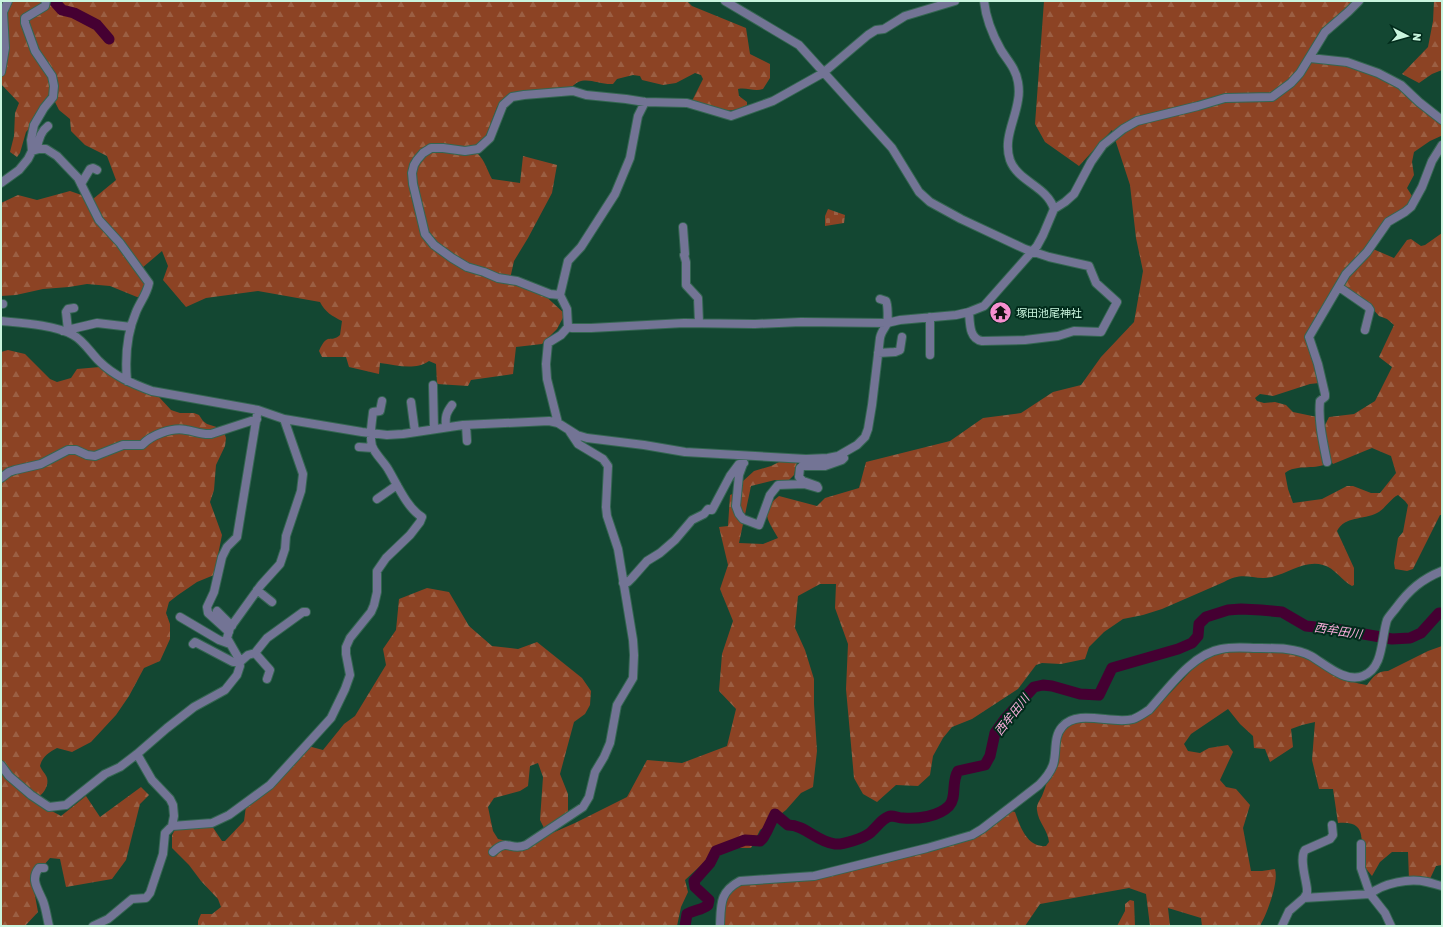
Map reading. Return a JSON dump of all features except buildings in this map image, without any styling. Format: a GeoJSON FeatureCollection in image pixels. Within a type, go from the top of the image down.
{"type":"FeatureCollection","features":[{"type":"Feature","properties":{"kind":"street"},"geometry":{"type":"LineString","coordinates":[[35,150],[31,140],[34,125],[44,108],[53,97],[54,86],[52,76],[35,51],[25,23],[25,18],[45,6],[46,1]]}},
{"type":"Feature","properties":{"kind":"street"},"geometry":{"type":"LineString","coordinates":[[725,1],[795,42],[892,148],[919,192],[925,198],[961,219],[1025,249],[1049,257],[1089,266],[1096,283],[1116,302],[1101,332],[1074,331],[1058,336],[1025,340],[977,340],[973,336],[971,330],[969,312]]}},
{"type":"Feature","properties":{"kind":"street"},"geometry":{"type":"LineString","coordinates":[[560,296],[550,294],[517,281],[498,278],[467,267],[434,245],[425,234],[413,184],[412,173],[414,165],[423,153],[431,148],[443,148],[465,152],[478,149],[490,138],[503,105],[512,98],[524,94],[573,91],[586,96],[645,102],[687,103],[731,116],[773,101],[823,73],[876,30],[884,29],[905,16],[954,1]]}},
{"type":"Feature","properties":{"kind":"street"},"geometry":{"type":"LineString","coordinates":[[984,1],[990,29],[1002,51],[1015,70],[1018,80],[1018,101],[1007,142],[1007,151],[1010,160],[1017,173],[1051,200],[1054,209]]}},
{"type":"Feature","properties":{"kind":"street"},"geometry":{"type":"LineString","coordinates":[[568,327],[591,328],[677,323],[887,323],[900,320],[956,315],[984,306],[1040,241],[1054,209],[1074,194],[1091,162],[1103,145],[1129,124],[1137,120],[1198,106],[1225,98],[1272,97],[1291,83],[1310,58],[1325,32],[1359,1]]}},
{"type":"Feature","properties":{"kind":"street"},"geometry":{"type":"LineString","coordinates":[[1,72],[5,48],[3,12],[5,2]]}},
{"type":"Feature","properties":{"kind":"street"},"geometry":{"type":"LineString","coordinates":[[1310,58],[1347,62],[1383,75],[1401,85],[1442,120]]}},
{"type":"Feature","properties":{"kind":"street"},"geometry":{"type":"LineString","coordinates":[[558,423],[547,379],[546,364],[548,343],[561,335],[568,327],[567,308],[560,296],[568,261],[581,247],[616,194],[630,158],[638,116],[645,102]]}},
{"type":"Feature","properties":{"kind":"street"},"geometry":{"type":"LineString","coordinates":[[1,183],[19,170],[35,150],[45,128],[48,126]]}},
{"type":"Feature","properties":{"kind":"street"},"geometry":{"type":"LineString","coordinates":[[1328,462],[1321,431],[1320,411],[1320,401],[1325,397],[1325,394],[1318,364],[1309,338],[1346,274],[1367,252],[1388,222],[1411,207],[1422,187],[1432,161],[1442,145]]}},
{"type":"Feature","properties":{"kind":"street"},"geometry":{"type":"LineString","coordinates":[[35,150],[46,149],[57,156],[78,178],[99,220],[120,243],[149,283],[148,290],[136,312],[131,327],[125,363],[127,381]]}},
{"type":"Feature","properties":{"kind":"street"},"geometry":{"type":"LineString","coordinates":[[81,184],[90,169],[93,168],[96,170]]}},
{"type":"Feature","properties":{"kind":"street"},"geometry":{"type":"LineString","coordinates":[[683,227],[686,285],[698,298],[699,323]]}},
{"type":"Feature","properties":{"kind":"street"},"geometry":{"type":"LineString","coordinates":[[1339,287],[1368,307],[1370,310],[1365,330]]}},
{"type":"Feature","properties":{"kind":"street"},"geometry":{"type":"LineString","coordinates":[[1,321],[32,324],[65,330],[74,335],[109,369],[127,381],[159,393],[258,410],[284,418],[370,433],[392,435],[466,425],[541,421],[558,423],[568,430],[596,440],[644,445],[744,460],[814,459],[828,458],[844,453],[857,445],[864,437],[868,429],[881,332],[887,323],[888,305],[886,301],[880,299]]}},
{"type":"Feature","properties":{"kind":"street"},"geometry":{"type":"LineString","coordinates":[[65,330],[66,312],[68,309],[74,308]]}},
{"type":"Feature","properties":{"kind":"street"},"geometry":{"type":"LineString","coordinates":[[930,317],[930,355]]}},
{"type":"Feature","properties":{"kind":"street"},"geometry":{"type":"LineString","coordinates":[[65,330],[97,323],[131,327]]}},
{"type":"Feature","properties":{"kind":"street"},"geometry":{"type":"LineString","coordinates":[[878,353],[900,350],[902,337]]}},
{"type":"Feature","properties":{"kind":"street"},"geometry":{"type":"LineString","coordinates":[[433,385],[434,429]]}},
{"type":"Feature","properties":{"kind":"street"},"geometry":{"type":"LineString","coordinates":[[172,826],[212,823],[229,815],[270,785],[331,718],[350,675],[346,647],[350,638],[371,612],[374,605],[377,592],[377,571],[386,558],[410,535],[422,517],[417,514],[404,497],[388,468],[373,448],[370,433],[373,412],[380,411],[382,401]]}},
{"type":"Feature","properties":{"kind":"street"},"geometry":{"type":"LineString","coordinates":[[411,402],[416,432]]}},
{"type":"Feature","properties":{"kind":"street"},"geometry":{"type":"LineString","coordinates":[[446,427],[446,412],[452,405]]}},
{"type":"Feature","properties":{"kind":"street"},"geometry":{"type":"LineString","coordinates":[[230,629],[208,613],[207,607],[214,592],[222,558],[227,547],[237,537],[258,410]]}},
{"type":"Feature","properties":{"kind":"street"},"geometry":{"type":"LineString","coordinates":[[1,765],[9,776],[31,795],[49,807],[66,805],[72,802],[105,774],[120,767],[137,754],[194,707],[225,690],[237,675],[240,666],[240,662],[227,638],[230,629],[257,590],[280,564],[285,549],[286,536],[301,491],[303,474],[284,418]]}},
{"type":"Feature","properties":{"kind":"street"},"geometry":{"type":"LineString","coordinates":[[1,478],[9,472],[41,464],[68,450],[76,450],[87,455],[95,456],[123,445],[142,445],[146,440],[154,436],[173,430],[185,429],[206,435],[257,419]]}},
{"type":"Feature","properties":{"kind":"street"},"geometry":{"type":"LineString","coordinates":[[466,425],[467,441]]}},
{"type":"Feature","properties":{"kind":"street"},"geometry":{"type":"LineString","coordinates":[[493,852],[499,845],[504,844],[520,847],[526,845],[582,807],[586,802],[595,772],[607,752],[612,736],[613,721],[617,706],[634,674],[633,640],[618,549],[607,516],[608,466],[602,459],[578,444],[568,430]]}},
{"type":"Feature","properties":{"kind":"street"},"geometry":{"type":"LineString","coordinates":[[359,447],[373,448]]}},
{"type":"Feature","properties":{"kind":"street"},"geometry":{"type":"LineString","coordinates":[[744,460],[739,475],[736,506],[743,519],[759,525],[770,495],[778,485],[804,484],[818,488],[817,486],[804,481],[799,477],[800,468],[802,466],[825,466],[842,460],[845,457],[844,453]]}},
{"type":"Feature","properties":{"kind":"street"},"geometry":{"type":"LineString","coordinates":[[623,583],[628,582],[647,562],[669,546],[692,520],[704,514],[708,509],[712,510],[730,476],[744,460]]}},
{"type":"Feature","properties":{"kind":"street"},"geometry":{"type":"LineString","coordinates":[[377,499],[397,485]]}},
{"type":"Feature","properties":{"kind":"street"},"geometry":{"type":"LineString","coordinates":[[720,926],[723,899],[730,886],[740,881],[814,876],[927,848],[967,836],[982,829],[1040,785],[1053,765],[1058,733],[1066,723],[1076,718],[1123,720],[1132,719],[1142,715],[1149,710],[1197,659],[1209,653],[1220,649],[1233,648],[1274,648],[1309,655],[1344,675],[1359,677],[1367,674],[1374,668],[1383,642],[1387,619],[1415,586],[1432,575],[1442,571]]}},
{"type":"Feature","properties":{"kind":"street"},"geometry":{"type":"LineString","coordinates":[[257,590],[272,602]]}},
{"type":"Feature","properties":{"kind":"street"},"geometry":{"type":"LineString","coordinates":[[217,611],[230,629]]}},
{"type":"Feature","properties":{"kind":"street"},"geometry":{"type":"LineString","coordinates":[[193,644],[195,642],[233,662],[240,662],[248,655],[255,653],[267,638],[303,612],[306,612]]}},
{"type":"Feature","properties":{"kind":"street"},"geometry":{"type":"LineString","coordinates":[[180,617],[219,640],[230,644]]}},
{"type":"Feature","properties":{"kind":"street"},"geometry":{"type":"LineString","coordinates":[[255,653],[270,670],[267,679]]}},
{"type":"Feature","properties":{"kind":"street"},"geometry":{"type":"LineString","coordinates":[[93,926],[108,919],[132,899],[146,898],[150,893],[163,854],[165,833],[172,826],[174,816],[173,805],[170,799],[152,780],[137,754]]}},
{"type":"Feature","properties":{"kind":"street"},"geometry":{"type":"LineString","coordinates":[[1282,926],[1289,911],[1304,898],[1307,893],[1302,853],[1305,850],[1330,839],[1333,835],[1332,825]]}},
{"type":"Feature","properties":{"kind":"street"},"geometry":{"type":"LineString","coordinates":[[1361,844],[1361,868],[1370,894],[1385,913],[1391,926]]}},
{"type":"Feature","properties":{"kind":"street"},"geometry":{"type":"LineString","coordinates":[[44,868],[37,870],[35,879],[38,892],[43,901],[49,926]]}},
{"type":"Feature","properties":{"kind":"street"},"geometry":{"type":"LineString","coordinates":[[1304,898],[1370,894],[1377,888],[1393,883],[1426,882],[1442,886]]}},
{"type":"Feature","properties":{"kind":"green space"},"geometry":{"type":"Polygon","coordinates":[[[1,1],[687,1],[692,6],[746,28],[750,54],[770,64],[770,78],[763,89],[738,89],[739,96],[747,102],[747,105],[726,111],[692,101],[703,79],[701,75],[695,73],[676,83],[663,85],[642,80],[640,76],[633,75],[617,79],[613,84],[585,80],[580,81],[571,88],[514,92],[505,98],[497,107],[478,154],[492,179],[520,183],[523,156],[557,165],[552,193],[514,261],[510,279],[528,280],[565,314],[557,329],[542,344],[516,347],[513,374],[471,380],[468,386],[437,384],[436,364],[429,361],[411,367],[380,363],[379,374],[349,367],[346,357],[322,357],[319,351],[322,345],[325,341],[340,335],[342,321],[329,313],[320,302],[258,291],[206,298],[186,307],[163,280],[168,266],[162,251],[142,268],[145,285],[141,297],[137,297],[110,286],[87,284],[1,296],[1,203],[18,195],[37,200],[70,191],[93,199],[116,180],[107,156],[85,145],[71,131],[70,119],[59,110],[54,100],[26,132],[20,153],[17,157],[10,152],[14,136],[15,113],[19,103],[1,84],[1,1]]]}},
{"type":"Feature","properties":{"kind":"green space"},"geometry":{"type":"Polygon","coordinates":[[[1044,1],[1352,1],[1343,13],[1320,32],[1307,60],[1348,64],[1398,86],[1442,125],[1441,136],[1430,141],[1414,152],[1412,162],[1414,175],[1407,188],[1412,196],[1410,206],[1385,222],[1366,251],[1345,271],[1323,310],[1308,332],[1308,342],[1321,378],[1319,383],[1310,384],[1273,396],[1260,394],[1255,398],[1257,401],[1264,403],[1275,402],[1286,405],[1293,412],[1317,417],[1326,464],[1316,467],[1289,470],[1285,473],[1288,489],[1293,503],[1322,499],[1347,486],[1353,486],[1371,493],[1380,493],[1396,473],[1391,456],[1372,448],[1333,464],[1323,429],[1329,417],[1354,414],[1375,401],[1392,367],[1379,357],[1394,325],[1387,319],[1379,316],[1371,307],[1341,286],[1348,275],[1373,249],[1394,258],[1407,240],[1411,239],[1421,246],[1425,245],[1442,233],[1442,515],[1440,515],[1413,569],[1407,571],[1395,569],[1394,563],[1398,538],[1403,532],[1408,505],[1398,495],[1377,513],[1349,521],[1340,526],[1337,531],[1354,568],[1354,585],[1352,586],[1348,584],[1335,572],[1323,565],[1310,564],[1272,577],[1237,577],[1162,609],[1123,619],[1104,632],[1089,647],[1085,659],[1061,664],[1042,663],[1036,665],[1018,689],[972,719],[952,727],[943,738],[933,756],[930,775],[918,786],[896,785],[877,802],[863,794],[854,778],[846,689],[848,644],[835,608],[836,584],[820,584],[798,596],[795,628],[805,650],[814,679],[817,751],[813,787],[801,793],[786,810],[760,830],[751,848],[728,848],[712,855],[685,880],[688,892],[681,907],[677,926],[198,926],[198,921],[201,914],[212,914],[221,907],[218,899],[201,881],[189,865],[172,848],[172,835],[176,828],[210,825],[222,841],[225,841],[244,821],[246,806],[308,746],[323,750],[344,724],[355,716],[386,665],[383,649],[396,630],[399,599],[427,588],[449,592],[469,626],[492,646],[518,649],[537,642],[582,678],[591,691],[590,705],[585,714],[574,722],[560,774],[568,794],[568,814],[545,830],[540,820],[543,777],[538,763],[530,766],[528,786],[520,791],[494,798],[488,807],[493,831],[498,839],[515,843],[534,841],[575,823],[627,797],[647,760],[682,763],[727,746],[736,709],[719,691],[722,654],[733,621],[720,589],[728,565],[719,527],[728,526],[730,495],[740,491],[742,482],[754,471],[771,466],[781,461],[797,462],[794,475],[788,481],[775,480],[751,486],[739,543],[763,544],[778,538],[767,517],[767,512],[769,507],[779,496],[817,506],[825,498],[859,488],[866,462],[950,441],[983,418],[1021,413],[1053,392],[1081,385],[1101,357],[1134,322],[1143,271],[1136,238],[1130,185],[1112,130],[1079,166],[1045,142],[1035,124],[1044,1]]]}},
{"type":"Feature","properties":{"kind":"green space"},"geometry":{"type":"Polygon","coordinates":[[[1434,1],[1442,1],[1442,70],[1432,74],[1419,83],[1402,74],[1428,47],[1433,21],[1434,1]]]}},
{"type":"Feature","properties":{"kind":"green space"},"geometry":{"type":"Polygon","coordinates":[[[828,209],[845,215],[844,223],[825,226],[825,216],[828,209]]]}},
{"type":"Feature","properties":{"kind":"green space"},"geometry":{"type":"Polygon","coordinates":[[[8,350],[25,354],[50,379],[57,382],[71,378],[77,369],[100,367],[159,397],[171,410],[180,413],[194,413],[199,415],[207,424],[223,429],[226,438],[225,446],[216,465],[214,490],[210,502],[222,535],[214,575],[197,582],[169,602],[166,613],[170,624],[170,639],[160,661],[144,668],[129,696],[116,715],[91,742],[72,752],[57,748],[44,757],[40,766],[46,777],[47,786],[44,792],[38,797],[14,779],[1,762],[1,352],[8,350]]]}},
{"type":"Feature","properties":{"kind":"green space"},"geometry":{"type":"Polygon","coordinates":[[[1442,646],[1442,865],[1436,866],[1429,881],[1409,880],[1408,852],[1392,852],[1380,862],[1372,876],[1365,868],[1362,855],[1361,834],[1359,829],[1355,825],[1348,823],[1338,823],[1333,789],[1319,789],[1312,760],[1315,722],[1291,729],[1293,747],[1270,762],[1265,749],[1254,748],[1253,736],[1240,724],[1228,709],[1191,734],[1184,744],[1188,751],[1200,753],[1209,748],[1228,745],[1233,752],[1220,780],[1226,787],[1236,789],[1250,805],[1243,828],[1251,871],[1275,869],[1276,875],[1274,890],[1269,906],[1260,926],[1202,926],[1201,918],[1168,908],[1170,926],[1150,926],[1146,894],[1129,888],[1040,904],[1025,926],[723,926],[727,897],[734,888],[740,884],[818,878],[966,841],[1011,811],[1015,812],[1019,824],[1029,840],[1039,846],[1046,846],[1049,842],[1039,818],[1037,806],[1045,789],[1061,736],[1069,726],[1074,723],[1147,716],[1200,661],[1210,656],[1224,652],[1256,650],[1289,653],[1314,661],[1345,679],[1367,685],[1378,673],[1388,671],[1428,651],[1442,646]]]}},
{"type":"Feature","properties":{"kind":"green space"},"geometry":{"type":"Polygon","coordinates":[[[1,770],[26,797],[61,816],[86,796],[100,817],[141,787],[149,795],[140,804],[126,860],[112,879],[66,887],[60,859],[50,858],[32,879],[38,912],[25,926],[1,926],[1,770]]]}},
{"type":"Feature","properties":{"kind":"green space"},"geometry":{"type":"Polygon","coordinates":[[[1130,900],[1134,901],[1135,926],[1117,926],[1125,911],[1125,904],[1130,900]]]}},
{"type":"Feature","properties":{"kind":"waterway"},"geometry":{"type":"LineString","coordinates":[[54,1],[62,10],[74,13],[97,25],[109,39]]}},
{"type":"Feature","properties":{"kind":"waterway","name":"西牟田川"},"geometry":{"type":"LineString","coordinates":[[685,926],[687,914],[708,905],[709,900],[695,887],[694,881],[710,863],[716,851],[745,840],[760,841],[767,831],[775,814],[788,825],[800,828],[829,843],[839,844],[853,841],[867,835],[882,820],[891,816],[902,818],[921,818],[934,815],[944,810],[949,806],[953,799],[955,780],[958,771],[985,765],[990,756],[995,733],[1005,719],[1034,687],[1043,685],[1052,686],[1080,694],[1099,695],[1112,668],[1178,649],[1192,643],[1198,636],[1199,624],[1206,617],[1228,610],[1241,609],[1282,612],[1306,626],[1335,629],[1392,639],[1410,638],[1421,633],[1439,613],[1442,613]]}},
{"type":"Feature","properties":{"kind":"place","name":"塚田池尾神社"},"geometry":{"type":"Point","coordinates":[1000,313]}}]}
